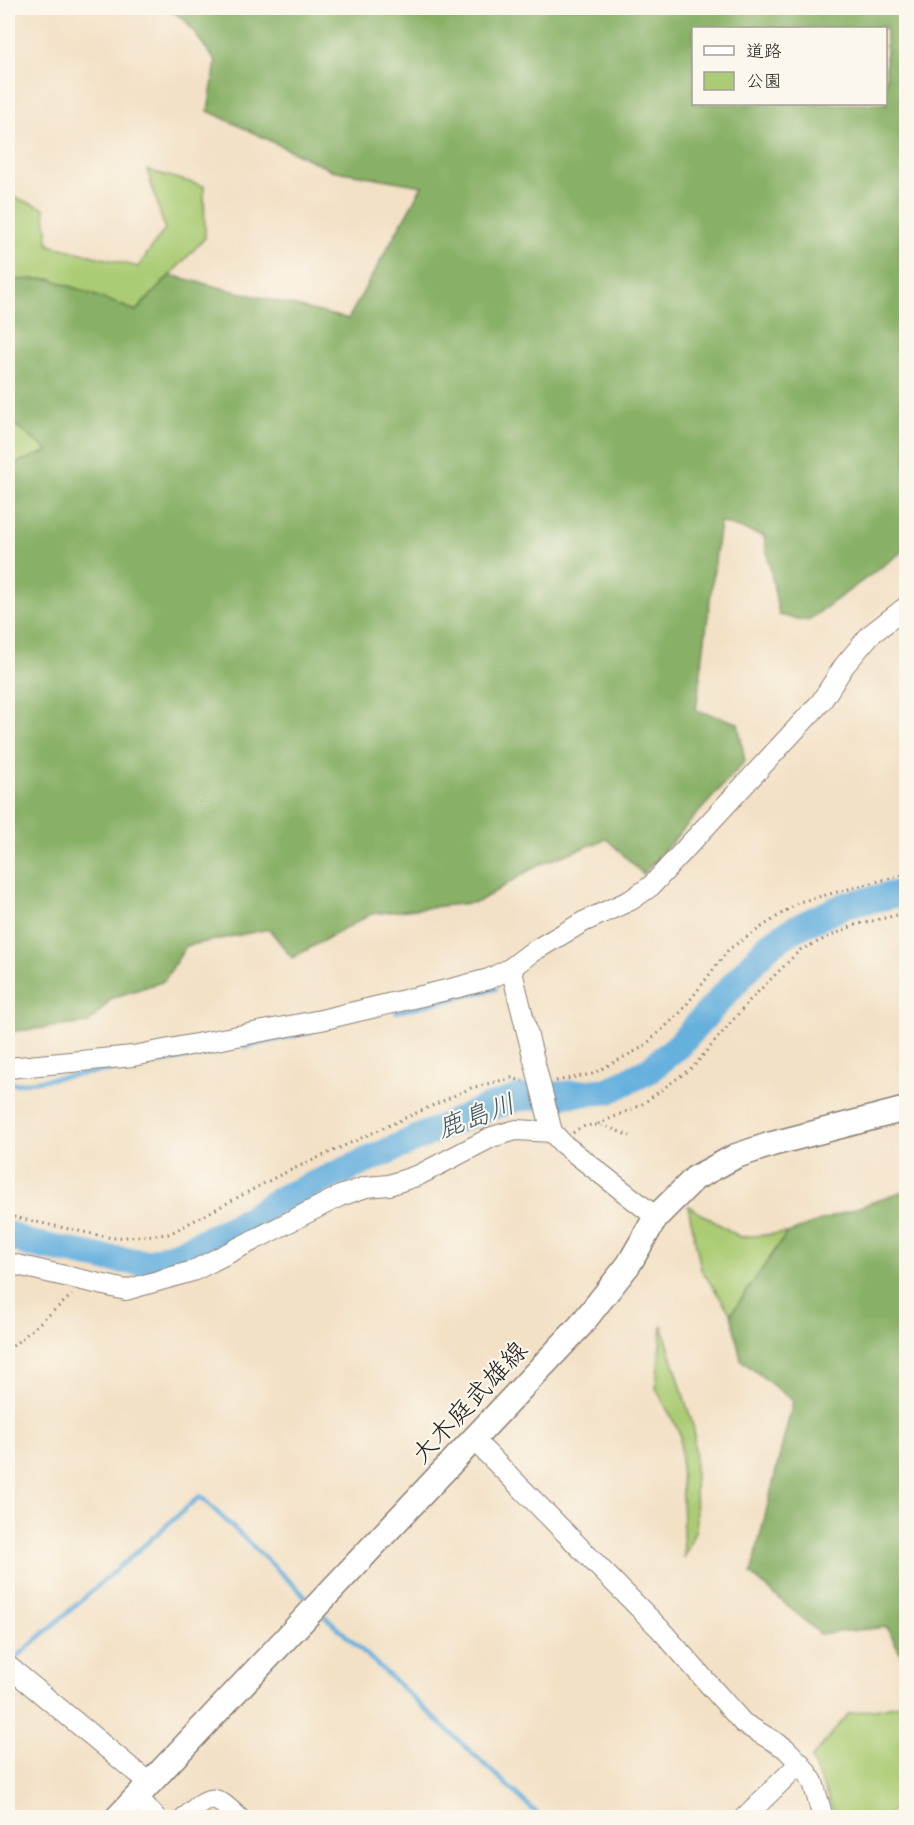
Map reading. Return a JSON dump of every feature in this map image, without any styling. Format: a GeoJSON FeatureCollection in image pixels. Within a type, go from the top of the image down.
{"type":"FeatureCollection","features":[{"type":"Feature","properties":{"kind":"main road","name":"大木庭武雄線"},"geometry":{"type":"LineString","coordinates":[[117,1818],[580,1326],[629,1264],[656,1217],[695,1178],[736,1156],[772,1144],[906,1109]]}},
{"type":"Feature","properties":{"kind":"street"},"geometry":{"type":"LineString","coordinates":[[8,1068],[133,1056],[321,1020],[489,979],[511,968],[531,952],[583,922],[631,900],[651,886],[821,702],[844,666],[870,635],[906,607]]}},
{"type":"Feature","properties":{"kind":"street"},"geometry":{"type":"LineString","coordinates":[[511,968],[554,1134]]}},
{"type":"Feature","properties":{"kind":"street"},"geometry":{"type":"LineString","coordinates":[[8,1263],[126,1290],[194,1271],[340,1196],[366,1186],[389,1185],[419,1175],[492,1137],[516,1130],[554,1134],[656,1217]]}},
{"type":"Feature","properties":{"kind":"street"},"geometry":{"type":"LineString","coordinates":[[474,1440],[660,1629],[743,1723],[785,1748],[800,1763],[813,1782],[823,1818]]}},
{"type":"Feature","properties":{"kind":"street"},"geometry":{"type":"LineString","coordinates":[[11,1675],[143,1790],[156,1818]]}},
{"type":"Feature","properties":{"kind":"street"},"geometry":{"type":"LineString","coordinates":[[744,1818],[800,1763]]}},
{"type":"Feature","properties":{"kind":"street"},"geometry":{"type":"LineString","coordinates":[[185,1818],[203,1801],[215,1799],[225,1804],[239,1818]]}},
{"type":"Feature","properties":{"kind":"path"},"geometry":{"type":"LineString","coordinates":[[8,1216],[112,1238],[169,1234],[278,1176],[471,1088],[512,1078],[540,1084],[592,1074],[643,1047],[681,1012],[729,949],[799,902],[906,874]]}},
{"type":"Feature","properties":{"kind":"path"},"geometry":{"type":"LineString","coordinates":[[554,1134],[598,1124],[640,1105],[694,1066],[750,1000],[800,950],[855,925],[906,913]]}},
{"type":"Feature","properties":{"kind":"path"},"geometry":{"type":"LineString","coordinates":[[598,1124],[630,1136]]}},
{"type":"Feature","properties":{"kind":"green space"},"geometry":{"type":"Polygon","coordinates":[[[167,8],[906,8],[906,549],[807,621],[779,615],[764,536],[720,522],[696,710],[738,723],[745,761],[643,874],[607,839],[538,865],[478,902],[371,914],[292,958],[269,929],[186,946],[164,981],[112,998],[89,1023],[8,1032],[8,466],[49,451],[8,420],[8,280],[51,279],[136,311],[170,275],[348,319],[422,186],[331,170],[208,111],[216,62],[185,20],[167,8]]]}},
{"type":"Feature","properties":{"kind":"green space"},"geometry":{"type":"Polygon","coordinates":[[[147,170],[204,186],[205,238],[136,311],[51,279],[8,280],[8,195],[44,208],[49,245],[138,267],[165,229],[147,170]]]}},
{"type":"Feature","properties":{"kind":"green space"},"geometry":{"type":"Polygon","coordinates":[[[8,420],[49,451],[8,466],[8,420]]]}},
{"type":"Feature","properties":{"kind":"green space"},"geometry":{"type":"Polygon","coordinates":[[[906,1190],[906,1665],[887,1627],[820,1634],[751,1574],[793,1401],[741,1360],[731,1314],[787,1233],[906,1190]]]}},
{"type":"Feature","properties":{"kind":"green space"},"geometry":{"type":"Polygon","coordinates":[[[688,1206],[740,1237],[787,1233],[731,1314],[701,1269],[688,1206]]]}},
{"type":"Feature","properties":{"kind":"green space"},"geometry":{"type":"Polygon","coordinates":[[[662,1325],[694,1429],[696,1529],[684,1558],[680,1434],[656,1388],[662,1325]]]}},
{"type":"Feature","properties":{"kind":"green space"},"geometry":{"type":"Polygon","coordinates":[[[906,1703],[906,1801],[885,1817],[836,1817],[811,1759],[848,1714],[906,1703]]]}},
{"type":"Feature","properties":{"kind":"waterway","name":"鹿島川"},"geometry":{"type":"LineString","coordinates":[[8,1234],[27,1243],[103,1258],[148,1263],[183,1251],[242,1223],[280,1199],[483,1109],[518,1098],[607,1091],[648,1071],[678,1046],[769,945],[796,928],[846,905],[906,892]]}},
{"type":"Feature","properties":{"kind":"waterway"},"geometry":{"type":"LineString","coordinates":[[396,1012],[496,989]]}},
{"type":"Feature","properties":{"kind":"waterway"},"geometry":{"type":"LineString","coordinates":[[245,1047],[311,1032]]}},
{"type":"Feature","properties":{"kind":"waterway"},"geometry":{"type":"LineString","coordinates":[[139,1066],[223,1051]]}},
{"type":"Feature","properties":{"kind":"waterway"},"geometry":{"type":"LineString","coordinates":[[8,1083],[16,1084],[118,1069]]}},
{"type":"Feature","properties":{"kind":"waterway"},"geometry":{"type":"LineString","coordinates":[[17,1657],[200,1496],[305,1596]]}},
{"type":"Feature","properties":{"kind":"waterway"},"geometry":{"type":"LineString","coordinates":[[326,1617],[542,1818]]}}]}
